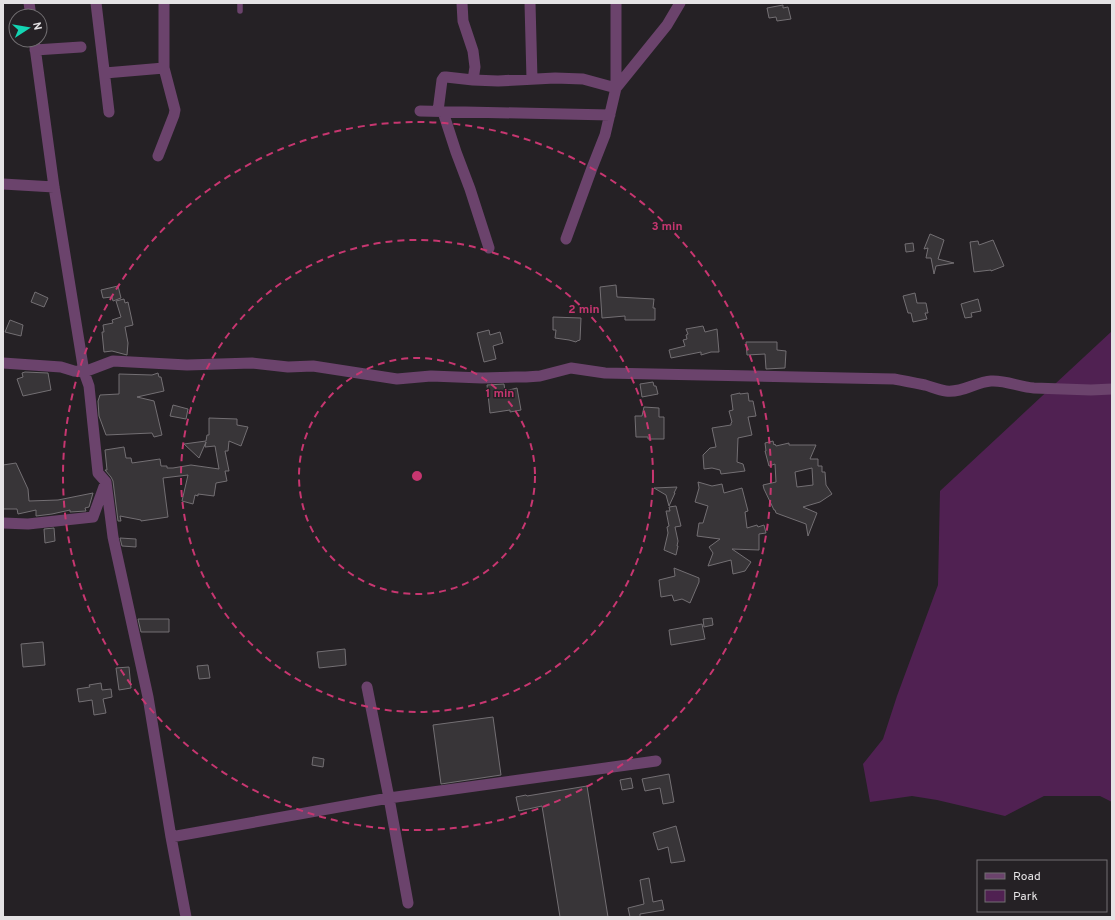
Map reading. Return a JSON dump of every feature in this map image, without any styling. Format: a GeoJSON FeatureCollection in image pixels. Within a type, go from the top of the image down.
{"type":"FeatureCollection","features":[{"type":"Feature","properties":{"kind":"street"},"geometry":{"type":"LineString","coordinates":[[96,3],[109,112]]}},
{"type":"Feature","properties":{"kind":"street"},"geometry":{"type":"LineString","coordinates":[[158,156],[175,110],[164,68],[164,3]]}},
{"type":"Feature","properties":{"kind":"street"},"geometry":{"type":"LineString","coordinates":[[462,3],[463,21],[474,59],[475,67],[473,80]]}},
{"type":"Feature","properties":{"kind":"street"},"geometry":{"type":"LineString","coordinates":[[530,3],[532,79]]}},
{"type":"Feature","properties":{"kind":"street"},"geometry":{"type":"LineString","coordinates":[[566,239],[605,135],[616,88],[616,3]]}},
{"type":"Feature","properties":{"kind":"street"},"geometry":{"type":"LineString","coordinates":[[616,88],[667,25],[680,3]]}},
{"type":"Feature","properties":{"kind":"street"},"geometry":{"type":"LineString","coordinates":[[48,46],[81,47]]}},
{"type":"Feature","properties":{"kind":"street"},"geometry":{"type":"LineString","coordinates":[[34,48],[54,187],[84,372],[89,386],[98,473],[106,482],[113,537],[148,697],[186,917]]}},
{"type":"Feature","properties":{"kind":"street"},"geometry":{"type":"LineString","coordinates":[[105,73],[164,68]]}},
{"type":"Feature","properties":{"kind":"street"},"geometry":{"type":"LineString","coordinates":[[489,248],[470,189],[441,111],[442,80],[444,77],[473,80],[556,78],[583,79],[616,88]]}},
{"type":"Feature","properties":{"kind":"street"},"geometry":{"type":"LineString","coordinates":[[420,111],[610,115]]}},
{"type":"Feature","properties":{"kind":"street"},"geometry":{"type":"LineString","coordinates":[[3,184],[54,187]]}},
{"type":"Feature","properties":{"kind":"street"},"geometry":{"type":"LineString","coordinates":[[3,363],[61,367],[74,372],[84,372],[113,361],[187,365],[252,363],[288,367],[313,366],[397,379],[431,376],[482,378],[526,377],[540,376],[571,368],[605,373],[894,379],[946,391],[961,389],[991,381],[1004,381],[1029,388],[1091,390],[1112,389]]}},
{"type":"Feature","properties":{"kind":"street"},"geometry":{"type":"LineString","coordinates":[[3,523],[28,524],[93,517],[106,482]]}},
{"type":"Feature","properties":{"kind":"street"},"geometry":{"type":"LineString","coordinates":[[367,687],[408,903]]}},
{"type":"Feature","properties":{"kind":"street"},"geometry":{"type":"LineString","coordinates":[[171,837],[389,798],[656,761]]}},
{"type":"Feature","properties":{"kind":"lane"},"geometry":{"type":"LineString","coordinates":[[240,3],[240,11]]}},
{"type":"Feature","properties":{"kind":"green space"},"geometry":{"type":"Polygon","coordinates":[[[1112,331],[1112,802],[1100,796],[1044,796],[1005,816],[937,800],[912,796],[870,802],[863,764],[883,739],[897,696],[938,585],[940,491],[1112,331]]]}},
{"type":"Feature","properties":{"kind":"building"},"geometry":{"type":"Polygon","coordinates":[[[783,5],[783,8],[788,7],[791,19],[777,21],[776,17],[769,18],[767,8],[783,5]]]}},
{"type":"Feature","properties":{"kind":"building"},"geometry":{"type":"Polygon","coordinates":[[[930,234],[944,240],[938,259],[954,263],[936,266],[934,274],[931,258],[926,258],[928,248],[924,249],[930,234]]]}},
{"type":"Feature","properties":{"kind":"building"},"geometry":{"type":"Polygon","coordinates":[[[993,240],[1004,266],[991,271],[974,272],[970,242],[978,241],[979,245],[993,240]]]}},
{"type":"Feature","properties":{"kind":"building"},"geometry":{"type":"Polygon","coordinates":[[[913,243],[914,251],[906,252],[905,244],[913,243]]]}},
{"type":"Feature","properties":{"kind":"building"},"geometry":{"type":"Polygon","coordinates":[[[616,285],[617,297],[654,299],[653,308],[655,308],[655,320],[625,320],[625,316],[602,318],[600,287],[616,285]]]}},
{"type":"Feature","properties":{"kind":"building"},"geometry":{"type":"Polygon","coordinates":[[[118,286],[121,298],[113,301],[112,297],[103,298],[101,290],[118,286]]]}},
{"type":"Feature","properties":{"kind":"building"},"geometry":{"type":"Polygon","coordinates":[[[35,292],[48,298],[44,307],[31,302],[35,292]]]}},
{"type":"Feature","properties":{"kind":"building"},"geometry":{"type":"Polygon","coordinates":[[[915,293],[917,303],[926,303],[928,313],[925,313],[927,319],[913,322],[911,313],[908,313],[903,296],[915,293]]]}},
{"type":"Feature","properties":{"kind":"building"},"geometry":{"type":"Polygon","coordinates":[[[124,299],[125,303],[128,302],[133,325],[125,327],[128,343],[127,355],[112,351],[104,352],[102,332],[104,332],[103,325],[113,323],[112,320],[121,317],[116,301],[124,299]]]}},
{"type":"Feature","properties":{"kind":"building"},"geometry":{"type":"Polygon","coordinates":[[[978,299],[981,311],[971,313],[972,317],[965,318],[961,304],[978,299]]]}},
{"type":"Feature","properties":{"kind":"building"},"geometry":{"type":"Polygon","coordinates":[[[553,317],[581,318],[580,340],[576,342],[555,338],[556,330],[553,330],[553,317]]]}},
{"type":"Feature","properties":{"kind":"building"},"geometry":{"type":"Polygon","coordinates":[[[10,320],[23,325],[21,336],[5,332],[10,320]]]}},
{"type":"Feature","properties":{"kind":"building"},"geometry":{"type":"Polygon","coordinates":[[[703,326],[705,332],[717,329],[719,352],[711,352],[701,355],[701,352],[671,358],[669,350],[685,346],[683,340],[687,339],[686,335],[688,334],[686,329],[703,326]]]}},
{"type":"Feature","properties":{"kind":"building"},"geometry":{"type":"Polygon","coordinates":[[[489,330],[490,335],[500,332],[503,343],[493,346],[496,359],[484,362],[477,333],[489,330]]]}},
{"type":"Feature","properties":{"kind":"building"},"geometry":{"type":"Polygon","coordinates":[[[746,342],[777,342],[777,350],[786,351],[785,368],[766,369],[765,354],[747,355],[746,342]]]}},
{"type":"Feature","properties":{"kind":"building"},"geometry":{"type":"Polygon","coordinates":[[[22,373],[48,373],[51,390],[23,396],[17,379],[23,377],[22,373]]]}},
{"type":"Feature","properties":{"kind":"building"},"geometry":{"type":"Polygon","coordinates":[[[158,373],[159,377],[161,377],[164,391],[137,397],[154,401],[162,435],[154,437],[152,433],[106,435],[99,416],[98,401],[100,395],[119,394],[119,374],[152,375],[158,373]]]}},
{"type":"Feature","properties":{"kind":"building"},"geometry":{"type":"Polygon","coordinates":[[[653,382],[654,386],[656,386],[658,394],[642,397],[640,384],[653,382]]]}},
{"type":"Feature","properties":{"kind":"building"},"geometry":{"type":"Polygon","coordinates":[[[504,384],[505,391],[517,388],[521,410],[490,413],[487,385],[504,384]]]}},
{"type":"Feature","properties":{"kind":"building"},"geometry":{"type":"Polygon","coordinates":[[[748,393],[749,401],[753,401],[756,416],[748,417],[752,435],[738,438],[737,462],[743,464],[745,471],[721,474],[720,470],[712,468],[704,469],[703,455],[710,448],[716,447],[712,428],[731,425],[732,422],[729,411],[733,410],[731,395],[748,393]]]}},
{"type":"Feature","properties":{"kind":"building"},"geometry":{"type":"Polygon","coordinates":[[[173,405],[188,409],[186,419],[170,416],[173,405]]]}},
{"type":"Feature","properties":{"kind":"building"},"geometry":{"type":"Polygon","coordinates":[[[644,407],[659,408],[659,417],[664,417],[664,439],[636,437],[635,416],[642,416],[644,407]]]}},
{"type":"Feature","properties":{"kind":"building"},"geometry":{"type":"Polygon","coordinates":[[[209,418],[237,419],[237,425],[248,427],[241,446],[229,441],[228,451],[225,451],[229,471],[225,471],[227,481],[216,483],[214,496],[195,495],[193,504],[182,501],[188,475],[163,478],[168,517],[141,521],[120,516],[121,521],[118,521],[113,481],[105,470],[107,470],[105,450],[124,447],[126,458],[131,458],[132,463],[160,459],[161,466],[167,466],[167,468],[191,465],[219,469],[215,446],[205,447],[206,442],[199,458],[184,444],[206,441],[207,435],[209,435],[209,418]]]}},
{"type":"Feature","properties":{"kind":"building"},"geometry":{"type":"Polygon","coordinates":[[[773,441],[774,445],[775,444],[776,446],[789,443],[789,445],[816,445],[810,459],[818,459],[818,466],[822,466],[822,472],[825,472],[826,485],[832,494],[820,502],[803,507],[817,513],[808,536],[806,524],[776,513],[764,489],[763,485],[776,482],[775,464],[769,466],[765,451],[765,443],[773,441]],[[812,468],[795,472],[797,487],[813,485],[812,468]]]}},
{"type":"Feature","properties":{"kind":"building"},"geometry":{"type":"Polygon","coordinates":[[[16,463],[28,489],[29,501],[58,500],[93,493],[89,507],[85,508],[86,511],[70,512],[70,510],[36,516],[36,510],[18,514],[17,509],[3,509],[3,465],[16,463]]]}},
{"type":"Feature","properties":{"kind":"building"},"geometry":{"type":"Polygon","coordinates":[[[698,482],[712,486],[722,484],[724,493],[742,488],[748,511],[745,512],[747,528],[757,525],[758,527],[764,525],[766,533],[759,534],[759,550],[732,549],[751,562],[745,571],[733,574],[731,560],[708,566],[713,553],[709,547],[720,539],[697,536],[699,523],[703,523],[708,506],[695,502],[699,488],[698,482]]]}},
{"type":"Feature","properties":{"kind":"building"},"geometry":{"type":"Polygon","coordinates":[[[677,487],[669,506],[666,495],[654,488],[677,487]]]}},
{"type":"Feature","properties":{"kind":"building"},"geometry":{"type":"Polygon","coordinates":[[[676,506],[681,526],[675,527],[678,541],[676,555],[664,550],[668,533],[667,527],[669,526],[666,511],[670,511],[669,507],[676,506]]]}},
{"type":"Feature","properties":{"kind":"building"},"geometry":{"type":"Polygon","coordinates":[[[54,528],[55,541],[45,543],[44,529],[54,528]]]}},
{"type":"Feature","properties":{"kind":"building"},"geometry":{"type":"Polygon","coordinates":[[[120,538],[136,539],[136,547],[122,546],[120,538]]]}},
{"type":"Feature","properties":{"kind":"building"},"geometry":{"type":"Polygon","coordinates":[[[674,568],[699,578],[699,582],[690,603],[682,599],[674,601],[672,595],[661,597],[659,580],[675,576],[674,568]]]}},
{"type":"Feature","properties":{"kind":"building"},"geometry":{"type":"Polygon","coordinates":[[[712,618],[713,625],[704,627],[703,619],[712,618]]]}},
{"type":"Feature","properties":{"kind":"building"},"geometry":{"type":"Polygon","coordinates":[[[138,619],[169,619],[169,632],[141,632],[138,619]]]}},
{"type":"Feature","properties":{"kind":"building"},"geometry":{"type":"Polygon","coordinates":[[[702,624],[705,639],[671,645],[669,630],[702,624]]]}},
{"type":"Feature","properties":{"kind":"building"},"geometry":{"type":"Polygon","coordinates":[[[43,642],[45,665],[23,667],[21,644],[43,642]]]}},
{"type":"Feature","properties":{"kind":"building"},"geometry":{"type":"Polygon","coordinates":[[[345,649],[346,665],[319,668],[317,652],[345,649]]]}},
{"type":"Feature","properties":{"kind":"building"},"geometry":{"type":"Polygon","coordinates":[[[208,665],[210,678],[199,679],[197,666],[208,665]]]}},
{"type":"Feature","properties":{"kind":"building"},"geometry":{"type":"Polygon","coordinates":[[[129,667],[131,688],[119,690],[116,668],[129,667]]]}},
{"type":"Feature","properties":{"kind":"building"},"geometry":{"type":"Polygon","coordinates":[[[101,683],[102,690],[111,689],[112,697],[103,699],[106,713],[94,715],[92,700],[79,702],[77,689],[90,687],[89,685],[101,683]]]}},
{"type":"Feature","properties":{"kind":"building"},"geometry":{"type":"Polygon","coordinates":[[[493,717],[501,775],[441,784],[433,725],[493,717]]]}},
{"type":"Feature","properties":{"kind":"building"},"geometry":{"type":"Polygon","coordinates":[[[313,757],[324,759],[323,767],[312,765],[313,757]]]}},
{"type":"Feature","properties":{"kind":"building"},"geometry":{"type":"Polygon","coordinates":[[[669,774],[674,802],[663,804],[660,788],[645,791],[642,779],[669,774]]]}},
{"type":"Feature","properties":{"kind":"building"},"geometry":{"type":"Polygon","coordinates":[[[631,778],[633,788],[622,790],[620,780],[631,778]]]}},
{"type":"Feature","properties":{"kind":"building"},"geometry":{"type":"Polygon","coordinates":[[[587,786],[608,917],[560,917],[542,806],[519,811],[516,797],[587,786]]]}},
{"type":"Feature","properties":{"kind":"building"},"geometry":{"type":"Polygon","coordinates":[[[676,826],[685,861],[671,863],[668,847],[658,850],[653,833],[676,826]]]}},
{"type":"Feature","properties":{"kind":"building"},"geometry":{"type":"Polygon","coordinates":[[[649,878],[653,902],[662,900],[664,910],[640,914],[640,917],[630,917],[628,908],[644,904],[640,880],[649,878]]]}}]}
